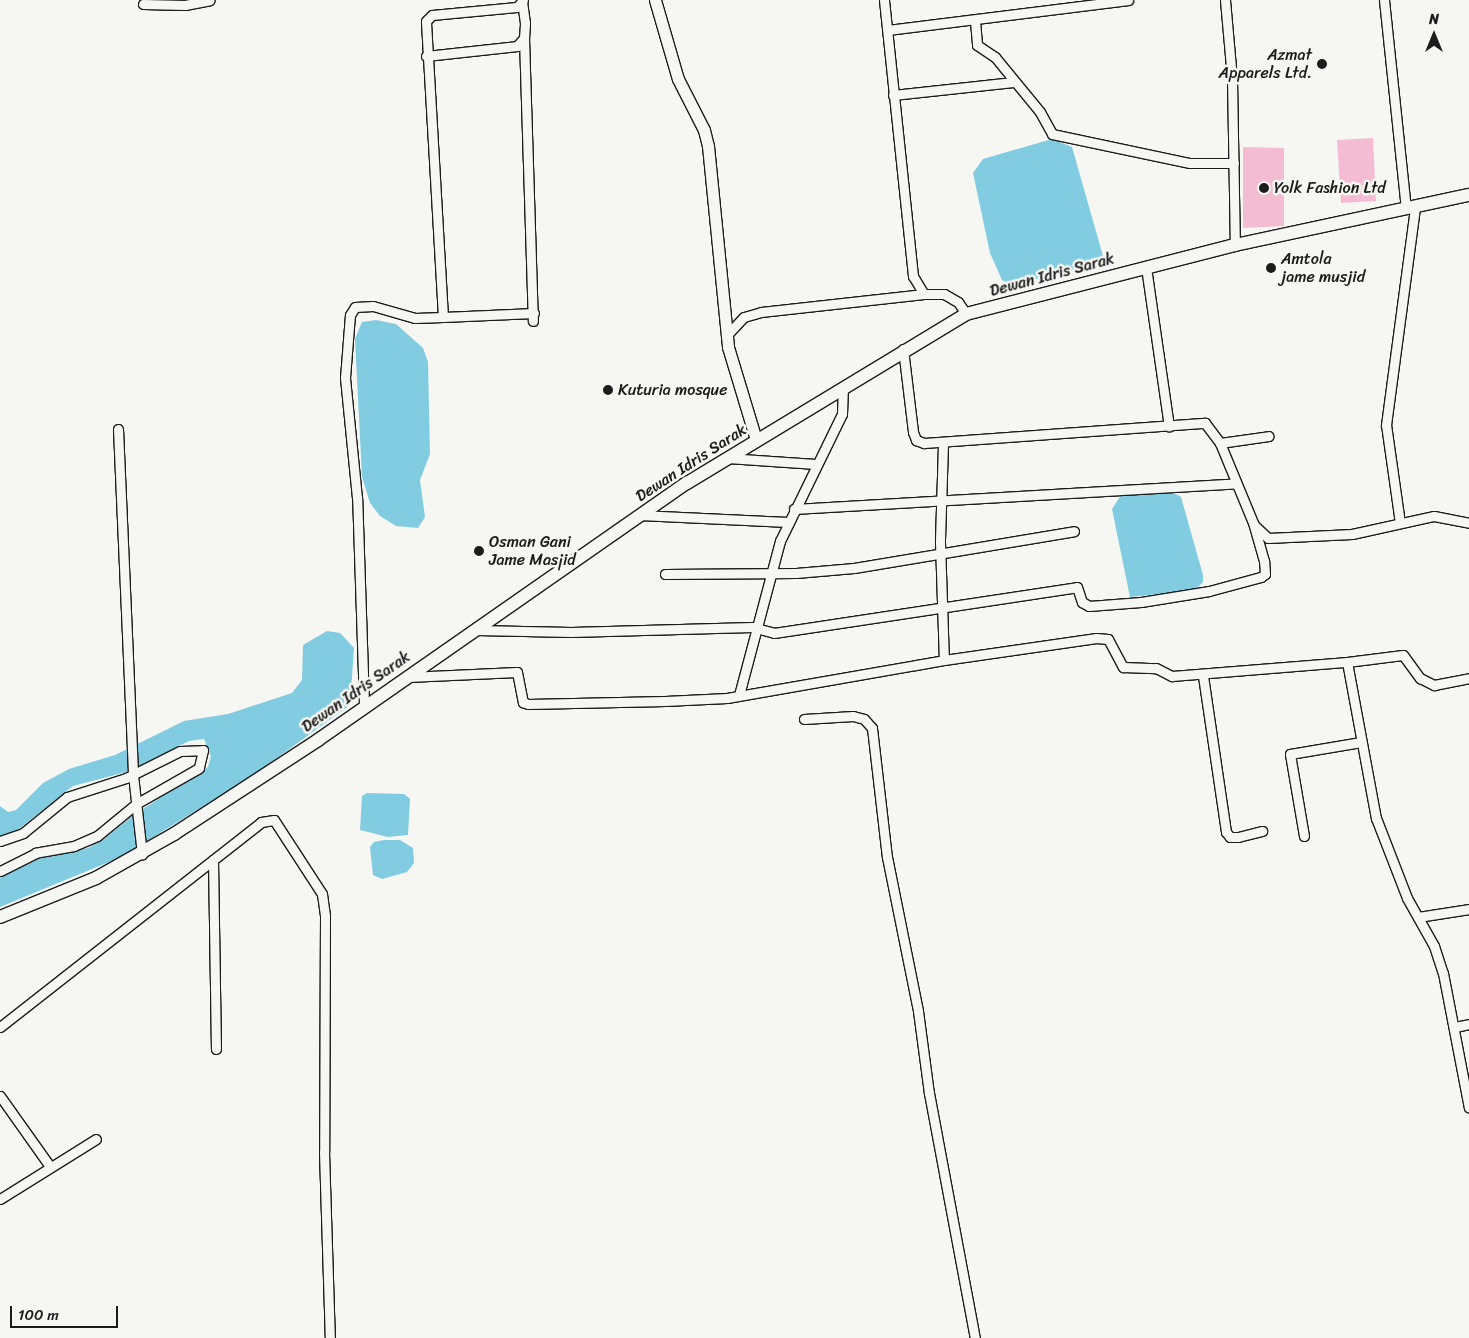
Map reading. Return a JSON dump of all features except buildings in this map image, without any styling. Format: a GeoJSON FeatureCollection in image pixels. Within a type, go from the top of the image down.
{"type":"FeatureCollection","features":[{"type":"Feature","properties":{"kind":"main road","name":"Dewan Idris Sarak"},"geometry":{"type":"LineString","coordinates":[[0,917],[56,896],[142,854],[318,740],[364,704],[476,630],[639,515],[903,349],[966,314],[1146,267],[1469,195]]}},
{"type":"Feature","properties":{"kind":"street"},"geometry":{"type":"LineString","coordinates":[[143,4],[185,5],[210,0]]}},
{"type":"Feature","properties":{"kind":"street"},"geometry":{"type":"LineString","coordinates":[[654,0],[678,79],[704,130],[708,146],[726,336],[756,440]]}},
{"type":"Feature","properties":{"kind":"street"},"geometry":{"type":"LineString","coordinates":[[884,0],[913,276],[924,294]]}},
{"type":"Feature","properties":{"kind":"street"},"geometry":{"type":"LineString","coordinates":[[888,30],[975,21],[1128,0]]}},
{"type":"Feature","properties":{"kind":"street"},"geometry":{"type":"LineString","coordinates":[[1225,0],[1234,163],[1235,246]]}},
{"type":"Feature","properties":{"kind":"street"},"geometry":{"type":"LineString","coordinates":[[1384,0],[1410,208],[1386,425],[1400,523]]}},
{"type":"Feature","properties":{"kind":"street"},"geometry":{"type":"LineString","coordinates":[[364,704],[357,498],[345,378],[350,315],[355,307],[373,306],[416,318],[439,320],[443,317],[533,317],[522,1]]}},
{"type":"Feature","properties":{"kind":"street"},"geometry":{"type":"LineString","coordinates":[[443,317],[436,148],[426,56],[426,21],[432,15],[487,12],[517,7],[522,1]]}},
{"type":"Feature","properties":{"kind":"street"},"geometry":{"type":"LineString","coordinates":[[975,21],[977,45],[995,57],[1040,112],[1052,134],[1190,163],[1234,163]]}},
{"type":"Feature","properties":{"kind":"street"},"geometry":{"type":"LineString","coordinates":[[426,56],[517,46],[524,38]]}},
{"type":"Feature","properties":{"kind":"street"},"geometry":{"type":"LineString","coordinates":[[893,95],[1014,82]]}},
{"type":"Feature","properties":{"kind":"street"},"geometry":{"type":"LineString","coordinates":[[1146,267],[1169,426]]}},
{"type":"Feature","properties":{"kind":"street"},"geometry":{"type":"LineString","coordinates":[[726,336],[744,317],[760,312],[924,294],[944,294],[958,302],[966,314]]}},
{"type":"Feature","properties":{"kind":"street"},"geometry":{"type":"LineString","coordinates":[[476,630],[759,627],[774,633],[1077,587],[1084,605],[1099,607],[1209,591],[1265,574],[1264,541],[1234,484],[1220,444],[1205,423],[943,444],[916,440],[903,349]]}},
{"type":"Feature","properties":{"kind":"street"},"geometry":{"type":"LineString","coordinates":[[739,695],[759,627],[770,574],[788,522],[815,464],[842,414],[843,387]]}},
{"type":"Feature","properties":{"kind":"street"},"geometry":{"type":"LineString","coordinates":[[118,429],[133,774],[142,854]]}},
{"type":"Feature","properties":{"kind":"street"},"geometry":{"type":"LineString","coordinates":[[1220,444],[1269,436]]}},
{"type":"Feature","properties":{"kind":"street"},"geometry":{"type":"LineString","coordinates":[[943,444],[940,553],[944,660]]}},
{"type":"Feature","properties":{"kind":"street"},"geometry":{"type":"LineString","coordinates":[[728,458],[815,464]]}},
{"type":"Feature","properties":{"kind":"street"},"geometry":{"type":"LineString","coordinates":[[794,509],[1234,484]]}},
{"type":"Feature","properties":{"kind":"street"},"geometry":{"type":"LineString","coordinates":[[639,515],[788,522]]}},
{"type":"Feature","properties":{"kind":"street"},"geometry":{"type":"LineString","coordinates":[[1264,541],[1352,534],[1434,516],[1469,523]]}},
{"type":"Feature","properties":{"kind":"street"},"geometry":{"type":"LineString","coordinates":[[665,574],[770,574],[854,568],[1074,532]]}},
{"type":"Feature","properties":{"kind":"street"},"geometry":{"type":"LineString","coordinates":[[405,677],[516,672],[523,702],[528,704],[739,695],[944,660],[1108,639],[1123,667],[1156,668],[1172,676],[1203,676],[1403,655],[1420,678],[1434,685],[1469,678]]}},
{"type":"Feature","properties":{"kind":"street"},"geometry":{"type":"LineString","coordinates":[[1347,662],[1376,818],[1418,917],[1434,946],[1455,1027],[1469,1108]]}},
{"type":"Feature","properties":{"kind":"street"},"geometry":{"type":"LineString","coordinates":[[1203,676],[1226,832],[1230,837],[1238,837],[1262,831]]}},
{"type":"Feature","properties":{"kind":"street"},"geometry":{"type":"LineString","coordinates":[[804,719],[853,716],[864,719],[872,728],[887,857],[918,1011],[929,1093],[975,1338]]}},
{"type":"Feature","properties":{"kind":"street"},"geometry":{"type":"LineString","coordinates":[[1304,836],[1290,754],[1361,742]]}},
{"type":"Feature","properties":{"kind":"street"},"geometry":{"type":"LineString","coordinates":[[0,841],[23,833],[67,797],[133,774],[180,751],[203,750],[199,768],[136,804],[97,836],[74,846],[36,853],[0,871]]}},
{"type":"Feature","properties":{"kind":"street"},"geometry":{"type":"LineString","coordinates":[[0,1027],[261,822],[274,820],[322,894],[330,1338]]}},
{"type":"Feature","properties":{"kind":"street"},"geometry":{"type":"LineString","coordinates":[[213,860],[216,1049]]}},
{"type":"Feature","properties":{"kind":"street"},"geometry":{"type":"LineString","coordinates":[[1418,917],[1469,909]]}},
{"type":"Feature","properties":{"kind":"street"},"geometry":{"type":"LineString","coordinates":[[1455,1027],[1469,1024]]}},
{"type":"Feature","properties":{"kind":"street"},"geometry":{"type":"LineString","coordinates":[[0,1096],[49,1165]]}},
{"type":"Feature","properties":{"kind":"street"},"geometry":{"type":"LineString","coordinates":[[0,1199],[49,1165],[96,1139]]}},
{"type":"Feature","properties":{"kind":"water"},"geometry":{"type":"Polygon","coordinates":[[[1052,139],[1072,147],[1103,256],[1100,262],[1014,285],[1002,280],[990,253],[973,173],[983,159],[1052,139]]]}},
{"type":"Feature","properties":{"kind":"water"},"geometry":{"type":"Polygon","coordinates":[[[376,320],[396,324],[423,348],[428,362],[430,454],[420,480],[425,517],[418,528],[396,526],[380,516],[370,503],[362,477],[355,339],[362,322],[376,320]]]}},
{"type":"Feature","properties":{"kind":"water"},"geometry":{"type":"Polygon","coordinates":[[[1170,491],[1181,497],[1203,575],[1203,582],[1195,590],[1130,597],[1112,509],[1121,495],[1170,491]]]}},
{"type":"Feature","properties":{"kind":"water"},"geometry":{"type":"Polygon","coordinates":[[[327,631],[340,633],[354,648],[350,705],[252,776],[121,857],[0,907],[0,877],[27,861],[88,848],[104,839],[135,814],[208,767],[211,756],[204,739],[189,741],[130,771],[73,786],[11,835],[0,836],[0,806],[8,812],[16,810],[43,783],[69,769],[115,755],[184,721],[228,714],[292,693],[302,680],[303,645],[327,631]]]}},
{"type":"Feature","properties":{"kind":"water"},"geometry":{"type":"Polygon","coordinates":[[[367,793],[404,794],[410,799],[408,835],[388,837],[360,830],[362,796],[367,793]]]}},
{"type":"Feature","properties":{"kind":"water"},"geometry":{"type":"Polygon","coordinates":[[[400,840],[413,848],[414,863],[407,872],[382,879],[373,875],[370,847],[374,842],[400,840]]]}},
{"type":"Feature","properties":{"kind":"place","name":"Azmat Apparels Ltd."},"geometry":{"type":"Point","coordinates":[1322,64]}},
{"type":"Feature","properties":{"kind":"place","name":"Yolk Fashion Ltd"},"geometry":{"type":"Point","coordinates":[1264,188]}},
{"type":"Feature","properties":{"kind":"place","name":"Amtola jame musjid"},"geometry":{"type":"Point","coordinates":[1271,268]}},
{"type":"Feature","properties":{"kind":"place","name":"Kuturia mosque"},"geometry":{"type":"Point","coordinates":[608,390]}},
{"type":"Feature","properties":{"kind":"place","name":"Osman Gani Jame Masjid"},"geometry":{"type":"Point","coordinates":[479,551]}}]}
